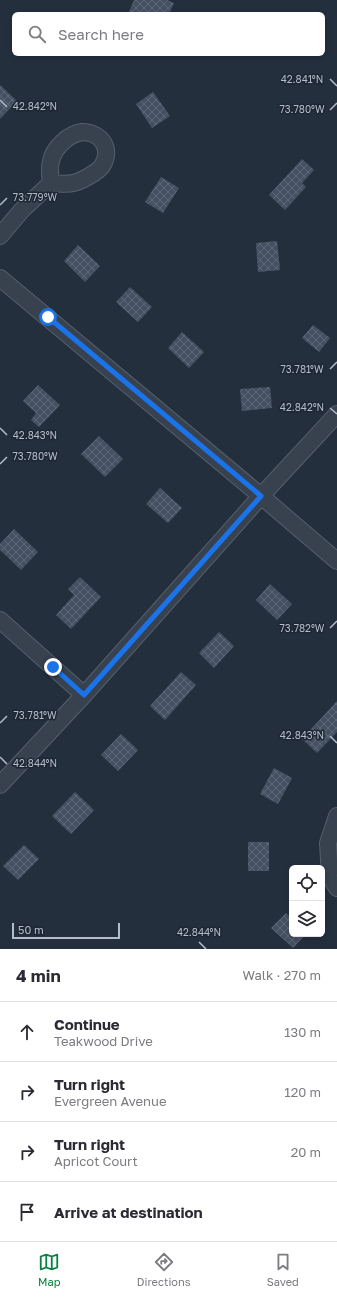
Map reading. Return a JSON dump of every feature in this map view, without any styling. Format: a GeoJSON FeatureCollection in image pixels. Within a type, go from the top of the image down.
{"type":"FeatureCollection","features":[{"type":"Feature","properties":{"kind":"street"},"geometry":{"type":"LineString","coordinates":[[0,236],[22,210],[51,183]]}},
{"type":"Feature","properties":{"kind":"street"},"geometry":{"type":"LineString","coordinates":[[0,278],[337,561]]}},
{"type":"Feature","properties":{"kind":"street"},"geometry":{"type":"LineString","coordinates":[[0,785],[84,695],[261,496],[337,414]]}},
{"type":"Feature","properties":{"kind":"street"},"geometry":{"type":"LineString","coordinates":[[0,620],[84,695]]}},
{"type":"Feature","properties":{"kind":"street"},"geometry":{"type":"LineString","coordinates":[[337,816],[328,843],[330,876],[337,888]]}},
{"type":"Feature","properties":{"kind":"building"},"geometry":{"type":"Polygon","coordinates":[[[134,0],[167,0],[174,3],[170,12],[129,12],[134,0]]]}},
{"type":"Feature","properties":{"kind":"building"},"geometry":{"type":"Polygon","coordinates":[[[0,85],[17,101],[0,119],[0,85]]]}},
{"type":"Feature","properties":{"kind":"building"},"geometry":{"type":"Polygon","coordinates":[[[153,92],[170,116],[152,128],[136,104],[153,92]]]}},
{"type":"Feature","properties":{"kind":"building"},"geometry":{"type":"Polygon","coordinates":[[[302,159],[314,170],[302,183],[306,187],[285,210],[269,195],[302,159]]]}},
{"type":"Feature","properties":{"kind":"building"},"geometry":{"type":"Polygon","coordinates":[[[161,177],[179,188],[163,213],[145,202],[161,177]]]}},
{"type":"Feature","properties":{"kind":"building"},"geometry":{"type":"Polygon","coordinates":[[[277,241],[280,270],[258,272],[256,243],[277,241]]]}},
{"type":"Feature","properties":{"kind":"building"},"geometry":{"type":"Polygon","coordinates":[[[78,245],[100,266],[85,282],[64,261],[78,245]]]}},
{"type":"Feature","properties":{"kind":"building"},"geometry":{"type":"Polygon","coordinates":[[[130,287],[152,307],[138,322],[116,302],[130,287]]]}},
{"type":"Feature","properties":{"kind":"building"},"geometry":{"type":"Polygon","coordinates":[[[313,325],[330,338],[319,352],[302,338],[313,325]]]}},
{"type":"Feature","properties":{"kind":"building"},"geometry":{"type":"Polygon","coordinates":[[[182,332],[204,352],[189,368],[168,348],[182,332]]]}},
{"type":"Feature","properties":{"kind":"building"},"geometry":{"type":"Polygon","coordinates":[[[38,385],[60,405],[39,427],[31,420],[36,413],[23,401],[38,385]]]}},
{"type":"Feature","properties":{"kind":"building"},"geometry":{"type":"Polygon","coordinates":[[[270,387],[272,408],[242,411],[240,389],[270,387]]]}},
{"type":"Feature","properties":{"kind":"building"},"geometry":{"type":"Polygon","coordinates":[[[99,436],[123,459],[105,477],[81,454],[99,436]]]}},
{"type":"Feature","properties":{"kind":"building"},"geometry":{"type":"Polygon","coordinates":[[[160,488],[182,508],[168,523],[146,504],[160,488]]]}},
{"type":"Feature","properties":{"kind":"building"},"geometry":{"type":"Polygon","coordinates":[[[14,529],[38,552],[21,570],[0,550],[0,544],[14,529]]]}},
{"type":"Feature","properties":{"kind":"building"},"geometry":{"type":"Polygon","coordinates":[[[80,577],[101,597],[71,629],[56,615],[74,595],[68,589],[80,577]]]}},
{"type":"Feature","properties":{"kind":"building"},"geometry":{"type":"Polygon","coordinates":[[[270,584],[292,604],[277,620],[256,600],[270,584]]]}},
{"type":"Feature","properties":{"kind":"building"},"geometry":{"type":"Polygon","coordinates":[[[219,632],[234,646],[214,668],[199,653],[219,632]]]}},
{"type":"Feature","properties":{"kind":"building"},"geometry":{"type":"Polygon","coordinates":[[[181,672],[196,685],[165,720],[150,706],[181,672]]]}},
{"type":"Feature","properties":{"kind":"building"},"geometry":{"type":"Polygon","coordinates":[[[337,701],[337,732],[317,753],[302,739],[337,701]]]}},
{"type":"Feature","properties":{"kind":"building"},"geometry":{"type":"Polygon","coordinates":[[[121,734],[138,750],[118,771],[101,755],[121,734]]]}},
{"type":"Feature","properties":{"kind":"building"},"geometry":{"type":"Polygon","coordinates":[[[274,768],[292,778],[278,804],[260,794],[274,768]]]}},
{"type":"Feature","properties":{"kind":"building"},"geometry":{"type":"Polygon","coordinates":[[[75,792],[94,810],[71,834],[52,816],[75,792]]]}},
{"type":"Feature","properties":{"kind":"building"},"geometry":{"type":"Polygon","coordinates":[[[248,842],[269,842],[269,871],[248,871],[248,842]]]}},
{"type":"Feature","properties":{"kind":"building"},"geometry":{"type":"Polygon","coordinates":[[[24,845],[39,859],[18,880],[3,866],[24,845]]]}},
{"type":"Feature","properties":{"kind":"building"},"geometry":{"type":"Polygon","coordinates":[[[286,913],[289,916],[289,937],[303,937],[293,948],[271,928],[286,913]]]}},
{"type":"Feature","properties":{"kind":"route"},"geometry":{"type":"LineString","coordinates":[[48,317],[261,496],[84,695],[53,667]]}}]}
